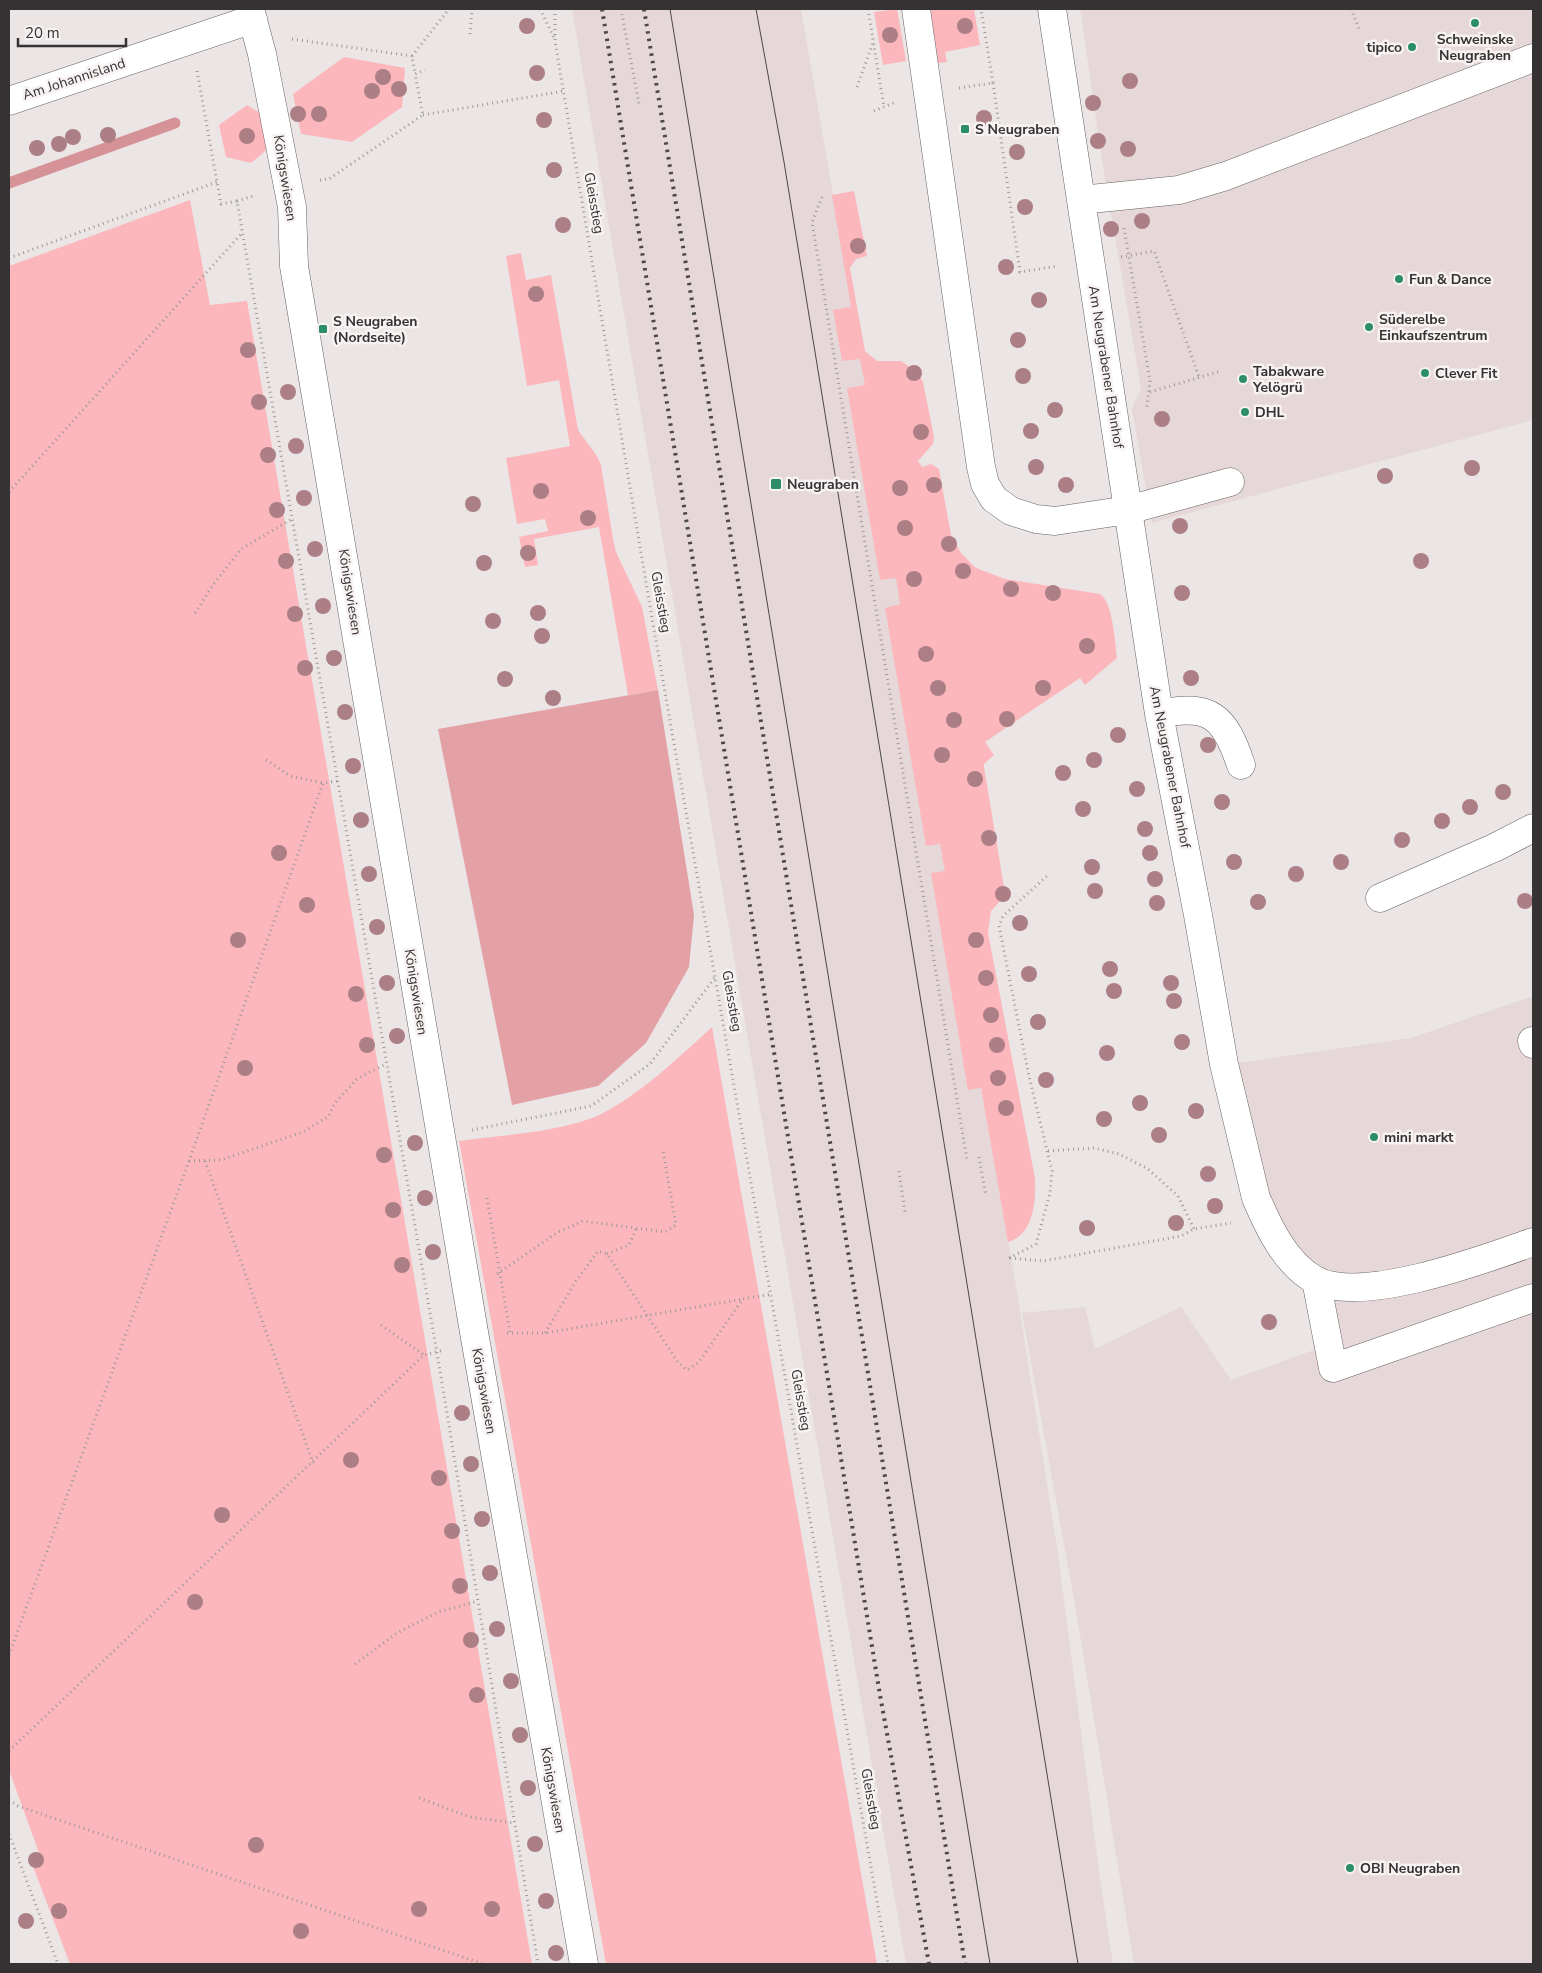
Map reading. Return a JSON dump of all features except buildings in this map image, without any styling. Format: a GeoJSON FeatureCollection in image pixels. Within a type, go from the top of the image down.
{"type":"FeatureCollection","features":[{"type":"Feature","properties":{"kind":"street"},"geometry":{"type":"LineString","coordinates":[[916,9],[985,484],[994,500],[1011,511],[1036,519],[1055,521],[1128,510],[1230,482]]}},
{"type":"Feature","properties":{"kind":"street","name":"Am Neugrabener Bahnhof"},"geometry":{"type":"LineString","coordinates":[[1052,9],[1159,714],[1198,915],[1224,1064],[1245,1160],[1256,1198],[1273,1233],[1289,1258],[1316,1280],[1340,1286],[1375,1285],[1414,1279],[1461,1267],[1533,1242]]}},
{"type":"Feature","properties":{"kind":"street","name":"Am Johannisland"},"geometry":{"type":"LineString","coordinates":[[9,101],[252,14]]}},
{"type":"Feature","properties":{"kind":"street","name":"Königswiesen"},"geometry":{"type":"LineString","coordinates":[[252,14],[292,208],[294,266],[335,500],[440,1136],[584,1964]]}},
{"type":"Feature","properties":{"kind":"street"},"geometry":{"type":"LineString","coordinates":[[1081,200],[1179,190],[1226,176],[1533,58]]}},
{"type":"Feature","properties":{"kind":"street"},"geometry":{"type":"LineString","coordinates":[[1159,714],[1193,709],[1215,717],[1233,740],[1241,765]]}},
{"type":"Feature","properties":{"kind":"street"},"geometry":{"type":"LineString","coordinates":[[1380,898],[1496,847],[1533,828]]}},
{"type":"Feature","properties":{"kind":"street"},"geometry":{"type":"LineString","coordinates":[[1316,1280],[1333,1368],[1533,1298]]}},
{"type":"Feature","properties":{"kind":"path"},"geometry":{"type":"LineString","coordinates":[[423,115],[412,56],[449,9]]}},
{"type":"Feature","properties":{"kind":"path"},"geometry":{"type":"LineString","coordinates":[[470,34],[472,9]]}},
{"type":"Feature","properties":{"kind":"path","name":"Gleisstieg"},"geometry":{"type":"LineString","coordinates":[[540,9],[556,41]]}},
{"type":"Feature","properties":{"kind":"path","name":"Gleisstieg"},"geometry":{"type":"LineString","coordinates":[[555,9],[556,41],[652,618],[888,1964]]}},
{"type":"Feature","properties":{"kind":"path"},"geometry":{"type":"LineString","coordinates":[[621,9],[640,104]]}},
{"type":"Feature","properties":{"kind":"path"},"geometry":{"type":"LineString","coordinates":[[868,9],[884,107]]}},
{"type":"Feature","properties":{"kind":"path"},"geometry":{"type":"LineString","coordinates":[[981,9],[1020,272],[1063,266]]}},
{"type":"Feature","properties":{"kind":"path"},"geometry":{"type":"LineString","coordinates":[[1351,9],[1360,31]]}},
{"type":"Feature","properties":{"kind":"path"},"geometry":{"type":"LineString","coordinates":[[288,39],[412,56]]}},
{"type":"Feature","properties":{"kind":"path"},"geometry":{"type":"LineString","coordinates":[[857,88],[873,42]]}},
{"type":"Feature","properties":{"kind":"path"},"geometry":{"type":"LineString","coordinates":[[196,66],[222,204],[237,201],[437,1353],[538,1964]]}},
{"type":"Feature","properties":{"kind":"path"},"geometry":{"type":"LineString","coordinates":[[415,74],[424,70]]}},
{"type":"Feature","properties":{"kind":"path"},"geometry":{"type":"LineString","coordinates":[[958,88],[993,83]]}},
{"type":"Feature","properties":{"kind":"path"},"geometry":{"type":"LineString","coordinates":[[312,182],[329,179],[423,115],[564,91]]}},
{"type":"Feature","properties":{"kind":"path"},"geometry":{"type":"LineString","coordinates":[[9,258],[217,182]]}},
{"type":"Feature","properties":{"kind":"path"},"geometry":{"type":"LineString","coordinates":[[1118,196],[1150,392],[1145,415]]}},
{"type":"Feature","properties":{"kind":"path"},"geometry":{"type":"LineString","coordinates":[[822,197],[812,222],[967,1160]]}},
{"type":"Feature","properties":{"kind":"path"},"geometry":{"type":"LineString","coordinates":[[9,492],[242,233]]}},
{"type":"Feature","properties":{"kind":"path"},"geometry":{"type":"LineString","coordinates":[[1128,255],[1154,251],[1199,377]]}},
{"type":"Feature","properties":{"kind":"path"},"geometry":{"type":"LineString","coordinates":[[1150,392],[1218,372]]}},
{"type":"Feature","properties":{"kind":"path"},"geometry":{"type":"LineString","coordinates":[[195,613],[213,585],[241,550],[292,519]]}},
{"type":"Feature","properties":{"kind":"path"},"geometry":{"type":"LineString","coordinates":[[266,760],[290,776],[323,783],[338,781]]}},
{"type":"Feature","properties":{"kind":"path"},"geometry":{"type":"LineString","coordinates":[[9,1655],[189,1161],[323,783]]}},
{"type":"Feature","properties":{"kind":"path"},"geometry":{"type":"LineString","coordinates":[[1048,875],[1003,916],[999,926],[1029,1076],[1052,1171],[1050,1193],[1036,1244],[1009,1258],[1043,1261],[1182,1236],[1194,1229],[1178,1196],[1148,1169],[1119,1154],[1094,1148],[1048,1151]]}},
{"type":"Feature","properties":{"kind":"path"},"geometry":{"type":"LineString","coordinates":[[440,1136],[591,1106],[650,1064],[716,976]]}},
{"type":"Feature","properties":{"kind":"path"},"geometry":{"type":"LineString","coordinates":[[189,1161],[221,1160],[303,1132],[329,1116],[334,1104],[358,1078],[386,1064]]}},
{"type":"Feature","properties":{"kind":"path"},"geometry":{"type":"LineString","coordinates":[[468,1295],[558,1232],[584,1221],[665,1232],[676,1224],[663,1151]]}},
{"type":"Feature","properties":{"kind":"path"},"geometry":{"type":"LineString","coordinates":[[979,1158],[986,1196]]}},
{"type":"Feature","properties":{"kind":"path"},"geometry":{"type":"LineString","coordinates":[[205,1161],[313,1463]]}},
{"type":"Feature","properties":{"kind":"path"},"geometry":{"type":"LineString","coordinates":[[899,1171],[905,1212]]}},
{"type":"Feature","properties":{"kind":"path"},"geometry":{"type":"LineString","coordinates":[[486,1192],[510,1332]]}},
{"type":"Feature","properties":{"kind":"path"},"geometry":{"type":"LineString","coordinates":[[607,1254],[629,1244],[636,1228]]}},
{"type":"Feature","properties":{"kind":"path"},"geometry":{"type":"LineString","coordinates":[[545,1333],[576,1281],[598,1251],[607,1254],[676,1361],[687,1370],[698,1363],[743,1299]]}},
{"type":"Feature","properties":{"kind":"path"},"geometry":{"type":"LineString","coordinates":[[502,1334],[510,1332],[545,1333],[772,1294]]}},
{"type":"Feature","properties":{"kind":"path"},"geometry":{"type":"LineString","coordinates":[[381,1325],[424,1355]]}},
{"type":"Feature","properties":{"kind":"path"},"geometry":{"type":"LineString","coordinates":[[9,1751],[313,1463],[424,1355],[437,1353],[446,1348]]}},
{"type":"Feature","properties":{"kind":"path"},"geometry":{"type":"LineString","coordinates":[[355,1664],[405,1629],[438,1612],[478,1601]]}},
{"type":"Feature","properties":{"kind":"path"},"geometry":{"type":"LineString","coordinates":[[419,1798],[470,1817],[515,1823]]}},
{"type":"Feature","properties":{"kind":"path"},"geometry":{"type":"LineString","coordinates":[[9,1800],[18,1806],[483,1964]]}},
{"type":"Feature","properties":{"kind":"path"},"geometry":{"type":"LineString","coordinates":[[9,1834],[58,1964]]}},
{"type":"Feature","properties":{"kind":"shaded area"},"geometry":{"type":"Polygon","coordinates":[[[572,9],[801,9],[859,346],[865,351],[981,1087],[1015,1280],[1058,1554],[1100,1879],[1113,1964],[906,1964],[572,9]]]}},
{"type":"Feature","properties":{"kind":"shaded area"},"geometry":{"type":"Polygon","coordinates":[[[897,9],[906,61],[883,65],[874,12],[897,9]]]}},
{"type":"Feature","properties":{"kind":"shaded area"},"geometry":{"type":"Polygon","coordinates":[[[930,9],[974,9],[980,45],[945,52],[947,62],[938,63],[930,9]]]}},
{"type":"Feature","properties":{"kind":"shaded area"},"geometry":{"type":"Polygon","coordinates":[[[1080,9],[1533,9],[1533,420],[1152,523],[1132,409],[1141,388],[1103,166],[1080,9]]]}},
{"type":"Feature","properties":{"kind":"shaded area"},"geometry":{"type":"Polygon","coordinates":[[[344,57],[405,68],[402,107],[352,142],[301,134],[293,94],[344,57]]]}},
{"type":"Feature","properties":{"kind":"shaded area"},"geometry":{"type":"Polygon","coordinates":[[[247,105],[263,115],[270,147],[251,163],[226,157],[219,125],[247,105]]]}},
{"type":"Feature","properties":{"kind":"shaded area"},"geometry":{"type":"Polygon","coordinates":[[[854,191],[867,256],[856,259],[850,268],[865,351],[877,361],[901,361],[918,373],[923,382],[934,437],[933,444],[918,461],[922,467],[931,464],[939,469],[951,535],[961,553],[976,568],[1005,579],[1100,594],[1108,605],[1114,633],[1117,658],[1085,685],[1080,678],[985,742],[994,755],[984,764],[984,767],[1005,893],[991,911],[988,933],[1035,1178],[1032,1216],[1023,1232],[1017,1238],[1008,1242],[981,1088],[968,1090],[931,873],[945,871],[940,844],[926,846],[885,608],[900,604],[896,578],[880,580],[847,388],[865,385],[860,359],[842,361],[833,310],[851,307],[832,195],[854,191]]]}},
{"type":"Feature","properties":{"kind":"shaded area"},"geometry":{"type":"Polygon","coordinates":[[[190,200],[210,305],[247,301],[532,1964],[70,1964],[29,1856],[39,1853],[9,1770],[9,266],[190,200]]]}},
{"type":"Feature","properties":{"kind":"shaded area"},"geometry":{"type":"Polygon","coordinates":[[[521,253],[526,280],[551,275],[578,430],[597,456],[601,465],[616,552],[642,607],[658,690],[628,695],[599,527],[534,539],[538,565],[525,567],[519,537],[548,531],[545,519],[517,524],[506,458],[570,446],[559,380],[527,386],[506,256],[521,253]]]}},
{"type":"Feature","properties":{"kind":"shaded area"},"geometry":{"type":"Polygon","coordinates":[[[658,690],[694,915],[689,967],[646,1043],[598,1086],[512,1105],[438,729],[658,690]]]}},
{"type":"Feature","properties":{"kind":"shaded area"},"geometry":{"type":"Polygon","coordinates":[[[1533,996],[1533,1964],[1134,1964],[1076,1610],[1022,1313],[1085,1307],[1095,1349],[1181,1307],[1231,1380],[1325,1346],[1313,1278],[1278,1238],[1224,1065],[1411,1038],[1533,996]]]}},
{"type":"Feature","properties":{"kind":"shaded area"},"geometry":{"type":"Polygon","coordinates":[[[712,1027],[877,1964],[606,1964],[459,1141],[554,1128],[590,1119],[634,1094],[674,1062],[712,1027]]]}},
{"type":"Feature","properties":{"kind":"waterway"},"geometry":{"type":"LineString","coordinates":[[9,183],[175,123]]}},
{"type":"Feature","properties":{"kind":"tram line"},"geometry":{"type":"LineString","coordinates":[[670,9],[990,1964]]}},
{"type":"Feature","properties":{"kind":"tram line"},"geometry":{"type":"LineString","coordinates":[[756,9],[784,162],[1078,1964]]}},
{"type":"Feature","properties":{"kind":"railway"},"geometry":{"type":"LineString","coordinates":[[602,9],[880,1695],[929,1964]]}},
{"type":"Feature","properties":{"kind":"railway"},"geometry":{"type":"LineString","coordinates":[[644,9],[965,1964]]}},
{"type":"Feature","properties":{"kind":"place","name":"Schweinske Neugraben"},"geometry":{"type":"Point","coordinates":[1475,23]}},
{"type":"Feature","properties":{"kind":"place","name":"tipico"},"geometry":{"type":"Point","coordinates":[1412,47]}},
{"type":"Feature","properties":{"kind":"place","name":"S Neugraben"},"geometry":{"type":"Point","coordinates":[965,129]}},
{"type":"Feature","properties":{"kind":"place","name":"Fun & Dance"},"geometry":{"type":"Point","coordinates":[1399,279]}},
{"type":"Feature","properties":{"kind":"place","name":"Süderelbe Einkaufszentrum"},"geometry":{"type":"Point","coordinates":[1369,327]}},
{"type":"Feature","properties":{"kind":"place","name":"S Neugraben (Nordseite)"},"geometry":{"type":"Point","coordinates":[323,329]}},
{"type":"Feature","properties":{"kind":"place","name":"Clever Fit"},"geometry":{"type":"Point","coordinates":[1425,373]}},
{"type":"Feature","properties":{"kind":"place","name":"Tabakware Yelögrü"},"geometry":{"type":"Point","coordinates":[1243,379]}},
{"type":"Feature","properties":{"kind":"place","name":"DHL"},"geometry":{"type":"Point","coordinates":[1245,412]}},
{"type":"Feature","properties":{"kind":"place","name":"Neugraben"},"geometry":{"type":"Point","coordinates":[776,484]}},
{"type":"Feature","properties":{"kind":"place","name":"mini markt"},"geometry":{"type":"Point","coordinates":[1374,1137]}},
{"type":"Feature","properties":{"kind":"place","name":"OBI Neugraben"},"geometry":{"type":"Point","coordinates":[1350,1868]}}]}
